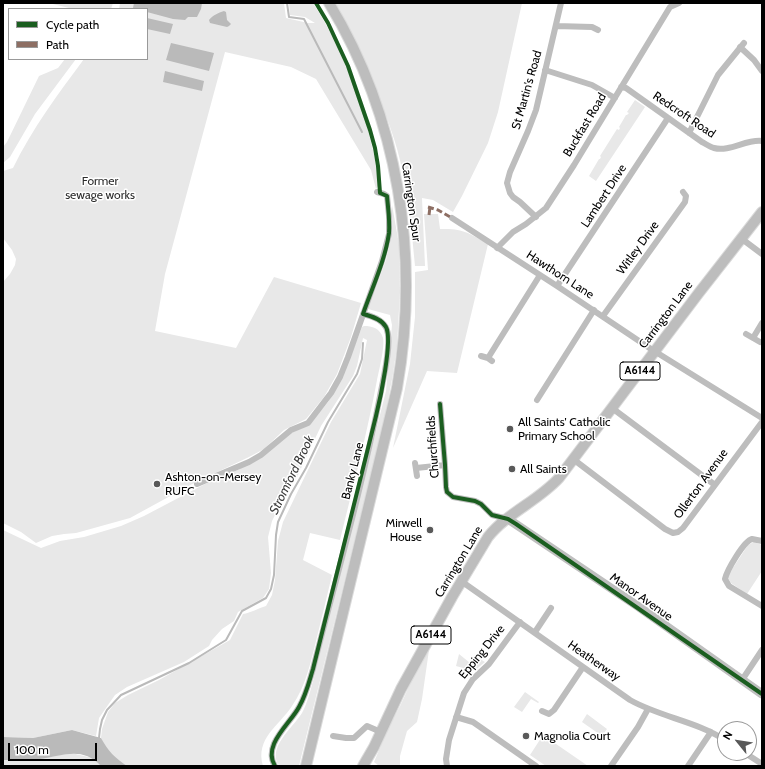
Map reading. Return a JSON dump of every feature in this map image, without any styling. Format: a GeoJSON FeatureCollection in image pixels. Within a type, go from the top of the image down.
{"type":"FeatureCollection","features":[{"type":"Feature","properties":{"kind":"main road","name":"Carrington Spur"},"geometry":{"type":"LineString","coordinates":[[306,766],[397,388],[406,313],[404,237],[398,188],[383,121],[358,56],[340,20],[329,3]]}},
{"type":"Feature","properties":{"kind":"main road","name":"Carrington Lane"},"geometry":{"type":"LineString","coordinates":[[363,766],[368,760],[401,689],[461,581],[488,537],[494,529],[525,505],[541,495],[559,478],[762,212]]}},
{"type":"Feature","properties":{"kind":"street","name":"St Martin's Road"},"geometry":{"type":"LineString","coordinates":[[536,218],[513,197],[507,183],[510,172],[533,120],[561,3]]}},
{"type":"Feature","properties":{"kind":"street","name":"Buckfast Road"},"geometry":{"type":"LineString","coordinates":[[497,248],[513,232],[536,218],[546,208],[615,98],[667,5],[679,3]]}},
{"type":"Feature","properties":{"kind":"street"},"geometry":{"type":"LineString","coordinates":[[556,26],[592,27],[598,30]]}},
{"type":"Feature","properties":{"kind":"street"},"geometry":{"type":"LineString","coordinates":[[689,133],[718,75],[742,45],[762,71]]}},
{"type":"Feature","properties":{"kind":"street"},"geometry":{"type":"LineString","coordinates":[[545,70],[592,85],[615,98]]}},
{"type":"Feature","properties":{"kind":"street","name":"Redcroft Road"},"geometry":{"type":"LineString","coordinates":[[621,87],[626,88],[702,142],[714,148],[728,148],[747,142],[762,141]]}},
{"type":"Feature","properties":{"kind":"street","name":"Lambert Drive"},"geometry":{"type":"LineString","coordinates":[[557,286],[668,118]]}},
{"type":"Feature","properties":{"kind":"street"},"geometry":{"type":"LineString","coordinates":[[197,484],[249,462],[261,455],[291,430],[308,422],[331,393],[340,377],[348,357],[382,261],[389,234],[387,196],[377,192]]}},
{"type":"Feature","properties":{"kind":"street","name":"Witley Drive"},"geometry":{"type":"LineString","coordinates":[[603,316],[685,202],[686,196],[683,192]]}},
{"type":"Feature","properties":{"kind":"street","name":"Hawthorn Lane"},"geometry":{"type":"LineString","coordinates":[[452,218],[594,310],[655,352],[762,418]]}},
{"type":"Feature","properties":{"kind":"street"},"geometry":{"type":"LineString","coordinates":[[742,239],[762,254]]}},
{"type":"Feature","properties":{"kind":"street"},"geometry":{"type":"LineString","coordinates":[[487,358],[540,275]]}},
{"type":"Feature","properties":{"kind":"street"},"geometry":{"type":"LineString","coordinates":[[537,400],[594,310]]}},
{"type":"Feature","properties":{"kind":"street","name":"Banky Lane"},"geometry":{"type":"LineString","coordinates":[[275,766],[272,762],[271,754],[274,743],[299,707],[307,689],[313,669],[351,521],[379,402],[386,360],[388,333],[380,321],[363,314]]}},
{"type":"Feature","properties":{"kind":"street"},"geometry":{"type":"LineString","coordinates":[[752,338],[762,323]]}},
{"type":"Feature","properties":{"kind":"street"},"geometry":{"type":"LineString","coordinates":[[746,334],[760,342]]}},
{"type":"Feature","properties":{"kind":"street","name":"Churchfields"},"geometry":{"type":"LineString","coordinates":[[440,404],[446,487],[450,495],[456,498],[475,501],[496,517],[508,519]]}},
{"type":"Feature","properties":{"kind":"street"},"geometry":{"type":"LineString","coordinates":[[612,408],[715,485]]}},
{"type":"Feature","properties":{"kind":"street","name":"Ollerton Avenue"},"geometry":{"type":"LineString","coordinates":[[573,459],[665,529],[673,533],[678,532],[683,528],[762,422]]}},
{"type":"Feature","properties":{"kind":"street","name":"Churchfields"},"geometry":{"type":"LineString","coordinates":[[417,476],[416,465],[445,465]]}},
{"type":"Feature","properties":{"kind":"street"},"geometry":{"type":"LineString","coordinates":[[494,529],[496,517]]}},
{"type":"Feature","properties":{"kind":"street","name":"Manor Avenue"},"geometry":{"type":"LineString","coordinates":[[508,519],[639,607],[762,694]]}},
{"type":"Feature","properties":{"kind":"street"},"geometry":{"type":"LineString","coordinates":[[762,541],[752,539],[746,543],[726,573],[725,579],[729,586],[762,606]]}},
{"type":"Feature","properties":{"kind":"street","name":"Heatherway"},"geometry":{"type":"LineString","coordinates":[[461,581],[630,700],[648,709],[717,735]]}},
{"type":"Feature","properties":{"kind":"street"},"geometry":{"type":"LineString","coordinates":[[534,632],[551,608]]}},
{"type":"Feature","properties":{"kind":"street","name":"Epping Drive"},"geometry":{"type":"LineString","coordinates":[[447,766],[446,759],[449,740],[461,699],[466,689],[479,673],[489,664],[520,622]]}},
{"type":"Feature","properties":{"kind":"street"},"geometry":{"type":"LineString","coordinates":[[742,680],[762,650]]}},
{"type":"Feature","properties":{"kind":"street"},"geometry":{"type":"LineString","coordinates":[[542,711],[549,714],[554,710],[583,667]]}},
{"type":"Feature","properties":{"kind":"street"},"geometry":{"type":"LineString","coordinates":[[611,766],[638,727],[648,709]]}},
{"type":"Feature","properties":{"kind":"street"},"geometry":{"type":"LineString","coordinates":[[456,717],[473,722],[536,766]]}},
{"type":"Feature","properties":{"kind":"street"},"geometry":{"type":"LineString","coordinates":[[333,736],[354,738],[367,726],[381,732]]}},
{"type":"Feature","properties":{"kind":"street"},"geometry":{"type":"LineString","coordinates":[[688,766],[711,732]]}},
{"type":"Feature","properties":{"kind":"green space"},"geometry":{"type":"Polygon","coordinates":[[[49,3],[113,3],[111,8],[69,8],[49,3]]]}},
{"type":"Feature","properties":{"kind":"green space","name":"Former sewage works"},"geometry":{"type":"Polygon","coordinates":[[[120,3],[284,3],[286,18],[315,23],[305,17],[290,15],[289,3],[313,3],[323,19],[349,74],[363,113],[374,154],[377,172],[378,186],[376,189],[371,170],[316,79],[291,67],[225,52],[165,274],[155,331],[236,348],[274,277],[361,303],[351,337],[337,374],[324,397],[306,419],[284,430],[264,449],[194,483],[130,518],[76,533],[52,536],[36,543],[21,532],[3,523],[3,282],[10,274],[15,265],[16,259],[12,250],[3,238],[3,171],[13,168],[37,126],[83,60],[148,60],[148,8],[119,8],[120,3]]]}},
{"type":"Feature","properties":{"kind":"green space"},"geometry":{"type":"Polygon","coordinates":[[[335,3],[522,3],[498,112],[488,143],[462,196],[453,212],[433,200],[422,198],[425,266],[415,266],[407,193],[400,160],[392,133],[364,61],[348,26],[335,3]]]}},
{"type":"Feature","properties":{"kind":"green space"},"geometry":{"type":"Polygon","coordinates":[[[64,60],[75,60],[35,114],[10,157],[3,163],[3,147],[7,142],[39,76],[58,68],[64,60]]]}},
{"type":"Feature","properties":{"kind":"green space"},"geometry":{"type":"Polygon","coordinates":[[[635,100],[645,107],[596,181],[589,176],[617,129],[619,130],[619,127],[626,115],[629,113],[627,112],[635,100]]]}},
{"type":"Feature","properties":{"kind":"green space"},"geometry":{"type":"Polygon","coordinates":[[[392,205],[399,244],[400,291],[397,346],[385,416],[299,766],[279,766],[276,759],[278,745],[302,713],[310,694],[386,391],[392,325],[390,315],[368,309],[386,260],[391,235],[392,205]]]}},
{"type":"Feature","properties":{"kind":"green space"},"geometry":{"type":"Polygon","coordinates":[[[424,214],[438,214],[440,229],[460,230],[488,244],[457,373],[427,371],[393,448],[410,364],[415,317],[415,272],[428,270],[424,214]]]}},
{"type":"Feature","properties":{"kind":"green space"},"geometry":{"type":"Polygon","coordinates":[[[362,327],[373,327],[380,332],[383,338],[383,352],[364,440],[340,540],[310,533],[303,560],[332,575],[308,673],[292,706],[265,740],[261,756],[263,766],[127,766],[115,759],[106,749],[101,738],[102,729],[108,712],[115,703],[230,640],[243,614],[266,606],[272,595],[275,580],[278,541],[283,522],[331,422],[360,374],[367,340],[363,338],[357,366],[353,376],[321,426],[297,477],[283,499],[272,521],[268,537],[271,573],[269,589],[263,598],[238,612],[234,621],[222,629],[212,640],[209,646],[184,662],[127,687],[115,695],[99,718],[96,736],[72,730],[33,738],[3,737],[3,530],[41,548],[60,541],[84,537],[121,526],[144,516],[205,484],[240,469],[284,436],[309,425],[328,402],[341,381],[362,327]]]}},
{"type":"Feature","properties":{"kind":"green space"},"geometry":{"type":"Polygon","coordinates":[[[754,542],[762,545],[762,571],[747,594],[731,583],[728,578],[729,574],[748,545],[754,542]]]}},
{"type":"Feature","properties":{"kind":"green space"},"geometry":{"type":"Polygon","coordinates":[[[426,649],[429,650],[417,722],[407,731],[400,756],[400,766],[379,766],[374,762],[426,649]]]}},
{"type":"Feature","properties":{"kind":"green space"},"geometry":{"type":"Polygon","coordinates":[[[459,654],[475,667],[480,659],[485,662],[474,671],[456,666],[459,654]]]}},
{"type":"Feature","properties":{"kind":"green space"},"geometry":{"type":"Polygon","coordinates":[[[525,692],[539,702],[538,703],[531,699],[522,712],[514,707],[525,692]]]}},
{"type":"Feature","properties":{"kind":"green space"},"geometry":{"type":"Polygon","coordinates":[[[587,714],[607,729],[602,736],[582,722],[587,714]]]}},
{"type":"Feature","properties":{"kind":"green space"},"geometry":{"type":"Polygon","coordinates":[[[543,735],[588,766],[546,766],[530,755],[543,735]]]}},
{"type":"Feature","properties":{"kind":"green space"},"geometry":{"type":"Polygon","coordinates":[[[71,753],[93,758],[101,766],[3,766],[3,760],[37,758],[71,753]]]}},
{"type":"Feature","properties":{"kind":"shaded area"},"geometry":{"type":"Polygon","coordinates":[[[134,3],[202,3],[197,17],[188,17],[185,20],[173,19],[148,12],[148,8],[133,8],[134,3]]]}},
{"type":"Feature","properties":{"kind":"shaded area"},"geometry":{"type":"Polygon","coordinates":[[[224,11],[226,12],[227,20],[231,24],[229,26],[227,27],[210,23],[209,20],[212,17],[224,11]]]}},
{"type":"Feature","properties":{"kind":"shaded area"},"geometry":{"type":"Polygon","coordinates":[[[148,18],[173,24],[170,34],[148,29],[148,18]]]}},
{"type":"Feature","properties":{"kind":"shaded area"},"geometry":{"type":"Polygon","coordinates":[[[171,43],[214,53],[209,71],[166,60],[171,43]]]}},
{"type":"Feature","properties":{"kind":"shaded area"},"geometry":{"type":"Polygon","coordinates":[[[165,71],[204,81],[202,91],[163,82],[165,71]]]}},
{"type":"Feature","properties":{"kind":"shaded area"},"geometry":{"type":"Polygon","coordinates":[[[72,730],[101,738],[112,754],[127,766],[101,766],[87,756],[79,754],[40,759],[3,760],[3,737],[33,738],[72,730]]]}},
{"type":"Feature","properties":{"kind":"waterway"},"geometry":{"type":"LineString","coordinates":[[287,3],[289,17],[304,19],[362,132]]}},
{"type":"Feature","properties":{"kind":"waterway","name":"Stromford Brook"},"geometry":{"type":"LineString","coordinates":[[99,738],[102,720],[107,710],[121,695],[189,663],[226,640],[242,611],[266,598],[271,589],[274,575],[278,522],[328,422],[357,374],[362,359],[363,343]]}},
{"type":"Feature","properties":{"kind":"marked path"},"geometry":{"type":"LineString","coordinates":[[428,207],[438,210],[452,218]]}},
{"type":"Feature","properties":{"kind":"marked path"},"geometry":{"type":"LineString","coordinates":[[429,215],[430,207]]}},
{"type":"Feature","properties":{"kind":"cycle path"},"geometry":{"type":"LineString","coordinates":[[275,766],[272,758],[272,750],[279,735],[295,714],[307,688],[313,669],[378,408],[383,384],[388,344],[388,334],[384,324],[376,318],[363,314],[387,243],[389,233],[387,196],[380,193],[375,148],[348,66],[328,23],[316,3]]}},
{"type":"Feature","properties":{"kind":"cycle path"},"geometry":{"type":"LineString","coordinates":[[440,404],[447,492],[453,497],[475,501],[481,504],[492,515],[508,519],[516,524],[762,694]]}},
{"type":"Feature","properties":{"kind":"place","name":"All Saints' Catholic Primary School"},"geometry":{"type":"Point","coordinates":[510,429]}},
{"type":"Feature","properties":{"kind":"place","name":"All Saints"},"geometry":{"type":"Point","coordinates":[512,469]}},
{"type":"Feature","properties":{"kind":"place","name":"Ashton-on-Mersey RUFC"},"geometry":{"type":"Point","coordinates":[157,484]}},
{"type":"Feature","properties":{"kind":"place","name":"Mirwell House"},"geometry":{"type":"Point","coordinates":[430,530]}},
{"type":"Feature","properties":{"kind":"place","name":"Magnolia Court"},"geometry":{"type":"Point","coordinates":[526,736]}}]}
